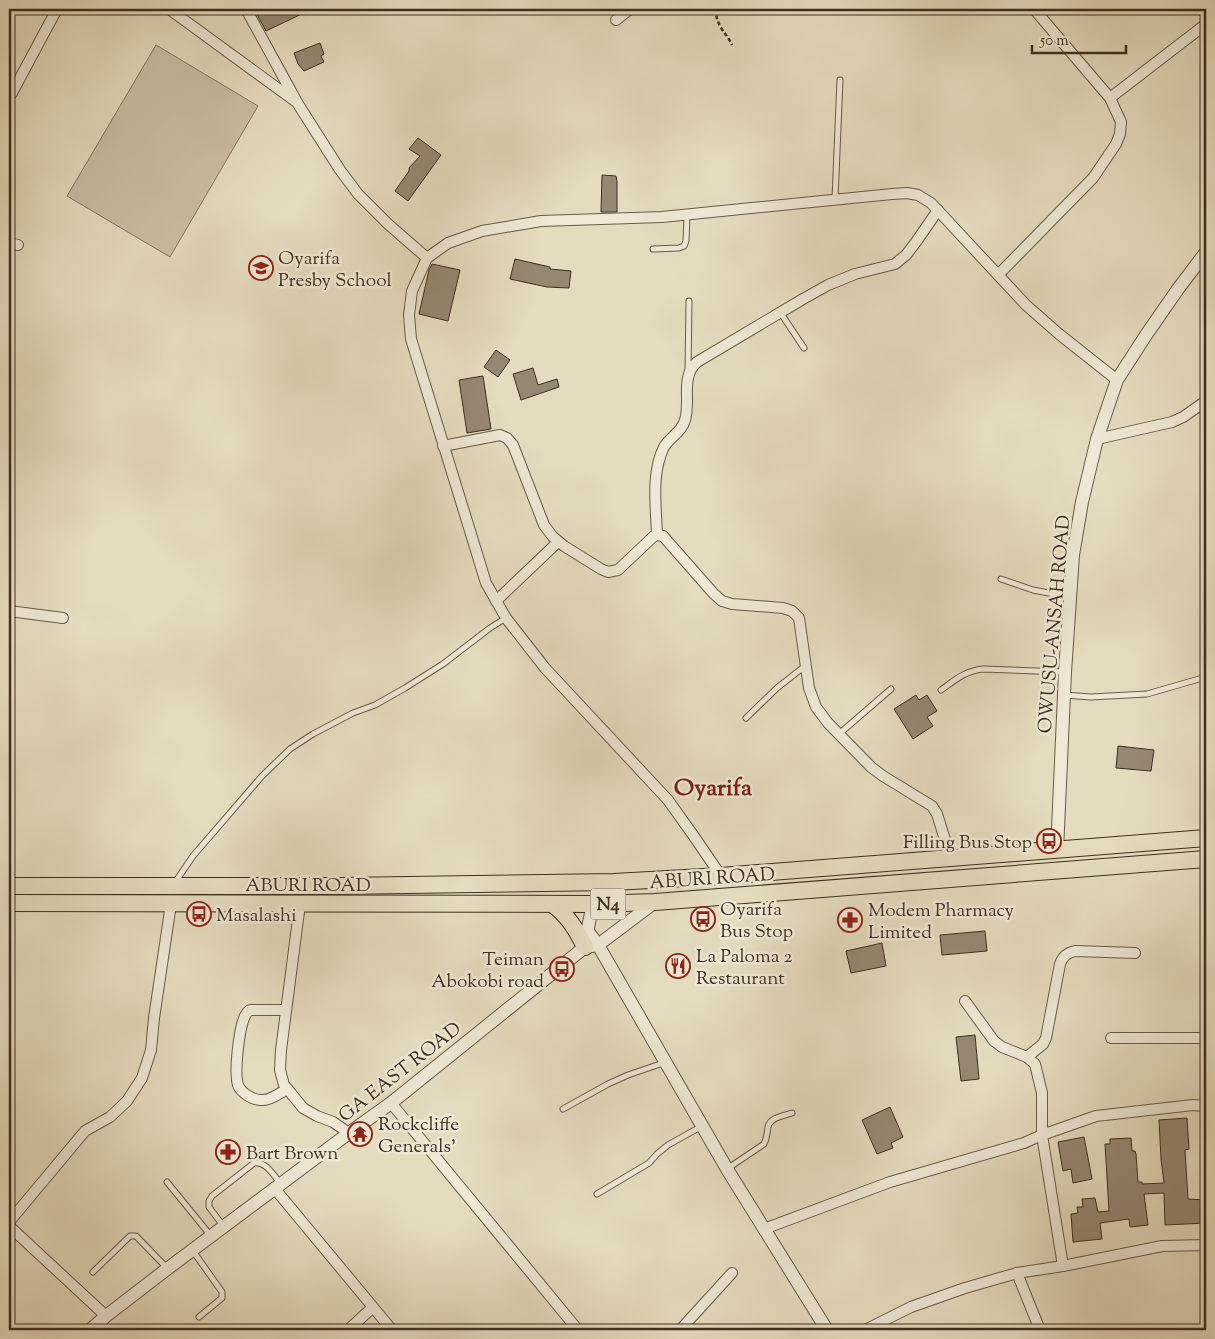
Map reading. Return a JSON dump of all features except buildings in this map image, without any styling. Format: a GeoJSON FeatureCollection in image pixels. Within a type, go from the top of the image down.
{"type":"FeatureCollection","features":[{"type":"Feature","properties":{"kind":"highway","name":"ABURI ROAD"},"geometry":{"type":"LineString","coordinates":[[9,886],[340,886],[614,882],[951,859],[1206,838]]}},
{"type":"Feature","properties":{"kind":"highway","name":"ABURI ROAD"},"geometry":{"type":"LineString","coordinates":[[9,903],[593,904],[654,902],[1206,860]]}},
{"type":"Feature","properties":{"kind":"highway"},"geometry":{"type":"LineString","coordinates":[[552,904],[567,918],[578,934],[592,946]]}},
{"type":"Feature","properties":{"kind":"street"},"geometry":{"type":"LineString","coordinates":[[9,97],[57,9]]}},
{"type":"Feature","properties":{"kind":"street"},"geometry":{"type":"LineString","coordinates":[[169,9],[298,104]]}},
{"type":"Feature","properties":{"kind":"street"},"geometry":{"type":"LineString","coordinates":[[246,9],[298,104],[340,170],[358,194],[388,224],[427,258]]}},
{"type":"Feature","properties":{"kind":"street"},"geometry":{"type":"LineString","coordinates":[[616,20],[630,9]]}},
{"type":"Feature","properties":{"kind":"street"},"geometry":{"type":"LineString","coordinates":[[998,275],[1093,178],[1116,144],[1120,134],[1121,122],[1110,98],[1034,9]]}},
{"type":"Feature","properties":{"kind":"street"},"geometry":{"type":"LineString","coordinates":[[1110,98],[1206,24]]}},
{"type":"Feature","properties":{"kind":"street"},"geometry":{"type":"LineString","coordinates":[[720,876],[668,800],[545,668],[506,618],[486,583],[411,339],[408,315],[412,291],[427,258],[448,243],[482,230],[541,221],[662,217],[907,193],[918,195],[931,203],[1026,305],[1058,334],[1118,380]]}},
{"type":"Feature","properties":{"kind":"street"},"geometry":{"type":"LineString","coordinates":[[657,535],[656,482],[658,465],[665,446],[683,427],[686,418],[688,374],[692,367],[697,362],[811,294],[855,274],[895,264],[911,249],[938,210]]}},
{"type":"Feature","properties":{"kind":"street","name":"OWUSU-ANSAH ROAD"},"geometry":{"type":"LineString","coordinates":[[1056,851],[1070,597],[1082,502],[1098,439],[1118,380],[1146,335],[1206,252]]}},
{"type":"Feature","properties":{"kind":"street"},"geometry":{"type":"LineString","coordinates":[[1098,439],[1172,422],[1183,417],[1206,401]]}},
{"type":"Feature","properties":{"kind":"street"},"geometry":{"type":"LineString","coordinates":[[444,446],[500,435],[506,438],[513,445],[544,525],[558,542],[602,569],[613,572],[618,570],[654,536],[664,536],[722,601],[732,604],[783,608],[792,611],[799,618],[809,688],[816,707],[828,723],[871,767],[932,806],[938,814],[951,859]]}},
{"type":"Feature","properties":{"kind":"street"},"geometry":{"type":"LineString","coordinates":[[496,601],[558,542]]}},
{"type":"Feature","properties":{"kind":"street"},"geometry":{"type":"LineString","coordinates":[[9,611],[63,618]]}},
{"type":"Feature","properties":{"kind":"street"},"geometry":{"type":"LineString","coordinates":[[614,882],[599,895],[593,904],[587,930],[592,946],[666,1062],[727,1169],[827,1330]]}},
{"type":"Feature","properties":{"kind":"street","name":"GA EAST ROAD"},"geometry":{"type":"LineString","coordinates":[[90,1330],[192,1250],[391,1103],[592,946],[654,902]]}},
{"type":"Feature","properties":{"kind":"street"},"geometry":{"type":"LineString","coordinates":[[9,1222],[85,1131],[110,1117],[127,1101],[142,1078],[151,1050],[170,904]]}},
{"type":"Feature","properties":{"kind":"street"},"geometry":{"type":"LineString","coordinates":[[300,904],[280,1070],[284,1085],[303,1108],[332,1122],[349,1133]]}},
{"type":"Feature","properties":{"kind":"street"},"geometry":{"type":"LineString","coordinates":[[1026,1057],[1043,1044],[1046,1038],[1063,957],[1069,952],[1075,951],[1135,953]]}},
{"type":"Feature","properties":{"kind":"street"},"geometry":{"type":"LineString","coordinates":[[965,1001],[994,1041],[1002,1047],[1026,1057],[1035,1064],[1042,1093],[1042,1135],[1064,1266]]}},
{"type":"Feature","properties":{"kind":"street"},"geometry":{"type":"LineString","coordinates":[[286,1010],[250,1010],[245,1015],[237,1055],[236,1074],[238,1086],[242,1092],[258,1100],[265,1100],[287,1089]]}},
{"type":"Feature","properties":{"kind":"street"},"geometry":{"type":"LineString","coordinates":[[1112,1038],[1206,1038]]}},
{"type":"Feature","properties":{"kind":"street"},"geometry":{"type":"LineString","coordinates":[[391,1103],[578,1330]]}},
{"type":"Feature","properties":{"kind":"street"},"geometry":{"type":"LineString","coordinates":[[764,1229],[890,1182],[1024,1143],[1096,1116],[1193,1105],[1206,1106]]}},
{"type":"Feature","properties":{"kind":"street"},"geometry":{"type":"LineString","coordinates":[[279,1186],[372,1308],[392,1330]]}},
{"type":"Feature","properties":{"kind":"street"},"geometry":{"type":"LineString","coordinates":[[9,1226],[106,1316]]}},
{"type":"Feature","properties":{"kind":"street"},"geometry":{"type":"LineString","coordinates":[[865,1330],[911,1307],[965,1288],[1017,1273],[1064,1266],[1162,1246],[1206,1245]]}},
{"type":"Feature","properties":{"kind":"street"},"geometry":{"type":"LineString","coordinates":[[680,1330],[732,1272]]}},
{"type":"Feature","properties":{"kind":"street"},"geometry":{"type":"LineString","coordinates":[[1017,1273],[1040,1330]]}},
{"type":"Feature","properties":{"kind":"street"},"geometry":{"type":"LineString","coordinates":[[348,1330],[372,1308]]}},
{"type":"Feature","properties":{"kind":"lane"},"geometry":{"type":"LineString","coordinates":[[835,199],[840,80]]}},
{"type":"Feature","properties":{"kind":"lane"},"geometry":{"type":"LineString","coordinates":[[653,249],[679,248],[684,246],[686,241],[687,215]]}},
{"type":"Feature","properties":{"kind":"lane"},"geometry":{"type":"LineString","coordinates":[[688,374],[689,301]]}},
{"type":"Feature","properties":{"kind":"lane"},"geometry":{"type":"LineString","coordinates":[[780,312],[804,348]]}},
{"type":"Feature","properties":{"kind":"lane"},"geometry":{"type":"LineString","coordinates":[[1001,580],[1033,590],[1070,597]]}},
{"type":"Feature","properties":{"kind":"lane"},"geometry":{"type":"LineString","coordinates":[[172,886],[193,856],[262,776],[290,750],[313,734],[405,688],[443,664],[506,618]]}},
{"type":"Feature","properties":{"kind":"lane"},"geometry":{"type":"LineString","coordinates":[[746,718],[777,688],[806,666]]}},
{"type":"Feature","properties":{"kind":"lane"},"geometry":{"type":"LineString","coordinates":[[941,690],[965,673],[975,670],[1065,672]]}},
{"type":"Feature","properties":{"kind":"lane"},"geometry":{"type":"LineString","coordinates":[[1064,695],[1091,697],[1147,694],[1206,677]]}},
{"type":"Feature","properties":{"kind":"lane"},"geometry":{"type":"LineString","coordinates":[[839,734],[891,688]]}},
{"type":"Feature","properties":{"kind":"lane"},"geometry":{"type":"LineString","coordinates":[[563,1109],[608,1084],[666,1062]]}},
{"type":"Feature","properties":{"kind":"lane"},"geometry":{"type":"LineString","coordinates":[[727,1169],[764,1144],[767,1139],[770,1122],[792,1113]]}},
{"type":"Feature","properties":{"kind":"lane"},"geometry":{"type":"LineString","coordinates":[[597,1194],[649,1163],[668,1144],[702,1126]]}},
{"type":"Feature","properties":{"kind":"lane"},"geometry":{"type":"LineString","coordinates":[[224,1227],[209,1207],[209,1201],[212,1196],[254,1163],[263,1164],[279,1186]]}},
{"type":"Feature","properties":{"kind":"lane"},"geometry":{"type":"LineString","coordinates":[[167,1182],[212,1236]]}},
{"type":"Feature","properties":{"kind":"lane"},"geometry":{"type":"LineString","coordinates":[[93,1272],[130,1236],[136,1236],[168,1269]]}},
{"type":"Feature","properties":{"kind":"lane"},"geometry":{"type":"LineString","coordinates":[[192,1250],[223,1295],[222,1298],[199,1317]]}},
{"type":"Feature","properties":{"kind":"path"},"geometry":{"type":"LineString","coordinates":[[715,9],[716,19],[732,45]]}},
{"type":"Feature","properties":{"kind":"shaded area"},"geometry":{"type":"Polygon","coordinates":[[[156,45],[258,106],[170,257],[67,196],[156,45]]]}},
{"type":"Feature","properties":{"kind":"place","name":"Oyarifa Presby School"},"geometry":{"type":"Point","coordinates":[261,268]}},
{"type":"Feature","properties":{"kind":"place","name":"Filling Bus Stop"},"geometry":{"type":"Point","coordinates":[1049,841]}},
{"type":"Feature","properties":{"kind":"place","name":"Masalashi"},"geometry":{"type":"Point","coordinates":[199,914]}},
{"type":"Feature","properties":{"kind":"place","name":"Oyarifa Bus Stop"},"geometry":{"type":"Point","coordinates":[703,919]}},
{"type":"Feature","properties":{"kind":"place","name":"Modem Pharmacy Limited"},"geometry":{"type":"Point","coordinates":[850,920]}},
{"type":"Feature","properties":{"kind":"place","name":"La Paloma 2 Restaurant"},"geometry":{"type":"Point","coordinates":[678,966]}},
{"type":"Feature","properties":{"kind":"place","name":"Teiman Abokobi road"},"geometry":{"type":"Point","coordinates":[562,969]}},
{"type":"Feature","properties":{"kind":"place","name":"Rockcliffe Generals'"},"geometry":{"type":"Point","coordinates":[360,1134]}},
{"type":"Feature","properties":{"kind":"place","name":"Bart Brown"},"geometry":{"type":"Point","coordinates":[228,1152]}},
{"type":"Feature","properties":{"kind":"district","name":"Oyarifa"},"geometry":{"type":"Point","coordinates":[713,787]}}]}
